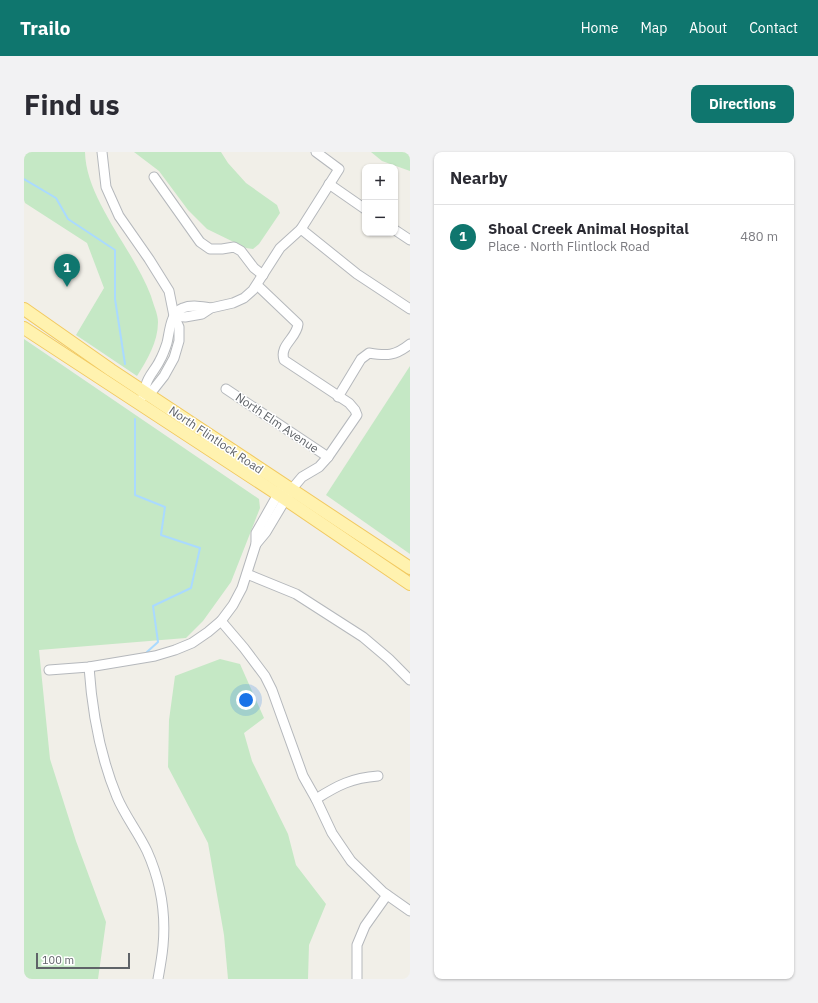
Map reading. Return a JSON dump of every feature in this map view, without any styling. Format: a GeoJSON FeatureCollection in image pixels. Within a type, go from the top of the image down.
{"type":"FeatureCollection","features":[{"type":"Feature","properties":{"kind":"main road","name":"North Flintlock Road"},"geometry":{"type":"LineString","coordinates":[[24,310],[84,352],[146,392],[410,584]]}},
{"type":"Feature","properties":{"kind":"main road","name":"North Flintlock Road"},"geometry":{"type":"LineString","coordinates":[[24,328],[138,403],[410,568]]}},
{"type":"Feature","properties":{"kind":"street"},"geometry":{"type":"LineString","coordinates":[[102,152],[106,187],[119,216],[149,258],[169,291],[174,316]]}},
{"type":"Feature","properties":{"kind":"street"},"geometry":{"type":"LineString","coordinates":[[138,403],[146,392],[146,385],[164,353],[170,325],[174,316],[183,308],[200,306],[211,308],[233,303],[244,298],[253,290],[280,248],[301,229],[339,169],[316,152]]}},
{"type":"Feature","properties":{"kind":"street"},"geometry":{"type":"LineString","coordinates":[[154,177],[200,242],[210,249],[234,247],[241,251],[254,268],[263,275]]}},
{"type":"Feature","properties":{"kind":"street"},"geometry":{"type":"LineString","coordinates":[[330,184],[362,207]]}},
{"type":"Feature","properties":{"kind":"street"},"geometry":{"type":"LineString","coordinates":[[301,229],[357,274],[410,309]]}},
{"type":"Feature","properties":{"kind":"street"},"geometry":{"type":"LineString","coordinates":[[398,232],[410,240]]}},
{"type":"Feature","properties":{"kind":"street"},"geometry":{"type":"LineString","coordinates":[[49,670],[89,667],[155,656],[192,643],[208,632],[221,621],[242,588],[256,544],[256,533],[284,492],[302,477],[319,467],[328,457],[357,415],[349,403],[284,360],[282,354],[283,350],[298,330],[298,324],[257,284]]}},
{"type":"Feature","properties":{"kind":"street"},"geometry":{"type":"LineString","coordinates":[[338,397],[361,359],[369,353],[387,356],[403,350],[410,344]]}},
{"type":"Feature","properties":{"kind":"street","name":"North Elm Avenue"},"geometry":{"type":"LineString","coordinates":[[226,389],[328,457]]}},
{"type":"Feature","properties":{"kind":"street"},"geometry":{"type":"LineString","coordinates":[[247,574],[296,594],[362,637],[410,680]]}},
{"type":"Feature","properties":{"kind":"street"},"geometry":{"type":"LineString","coordinates":[[221,621],[265,676],[272,690],[303,776],[332,833],[351,861],[387,895],[410,911]]}},
{"type":"Feature","properties":{"kind":"street"},"geometry":{"type":"LineString","coordinates":[[89,667],[95,721],[105,764],[118,798],[147,850],[155,873],[163,906],[164,946],[158,979]]}},
{"type":"Feature","properties":{"kind":"street"},"geometry":{"type":"LineString","coordinates":[[316,799],[343,784],[361,778],[378,776]]}},
{"type":"Feature","properties":{"kind":"street"},"geometry":{"type":"LineString","coordinates":[[357,979],[357,945],[365,926],[387,895]]}},
{"type":"Feature","properties":{"kind":"green space"},"geometry":{"type":"Polygon","coordinates":[[[24,152],[85,152],[87,170],[93,188],[102,207],[143,279],[151,296],[157,316],[158,329],[154,344],[137,376],[76,335],[104,288],[87,243],[25,203],[24,152]]]}},
{"type":"Feature","properties":{"kind":"green space"},"geometry":{"type":"Polygon","coordinates":[[[134,152],[221,152],[228,163],[246,183],[277,205],[280,213],[259,244],[253,249],[246,248],[207,229],[188,210],[159,171],[134,152]]]}},
{"type":"Feature","properties":{"kind":"green space"},"geometry":{"type":"Polygon","coordinates":[[[371,152],[410,152],[410,171],[398,167],[398,164],[390,164],[382,161],[371,152]]]}},
{"type":"Feature","properties":{"kind":"green space"},"geometry":{"type":"Polygon","coordinates":[[[24,339],[259,499],[260,508],[231,582],[203,621],[186,638],[39,650],[50,759],[76,841],[106,922],[98,979],[24,979],[24,339]]]}},
{"type":"Feature","properties":{"kind":"green space"},"geometry":{"type":"Polygon","coordinates":[[[410,366],[410,554],[326,495],[410,366]]]}},
{"type":"Feature","properties":{"kind":"green space"},"geometry":{"type":"Polygon","coordinates":[[[220,659],[240,664],[264,718],[244,733],[252,761],[288,834],[296,865],[326,904],[309,945],[308,979],[228,979],[224,935],[208,843],[168,767],[169,720],[175,676],[220,659]]]}},
{"type":"Feature","properties":{"kind":"waterway"},"geometry":{"type":"LineString","coordinates":[[24,179],[56,198],[68,219],[115,250],[115,299],[125,364]]}},
{"type":"Feature","properties":{"kind":"waterway"},"geometry":{"type":"LineString","coordinates":[[135,419],[135,495],[165,507],[161,535],[200,548],[191,588],[153,606],[158,642],[147,652]]}},
{"type":"Feature","properties":{"kind":"place","name":"Shoal Creek Animal Hospital"},"geometry":{"type":"Point","coordinates":[67,287]}}]}
